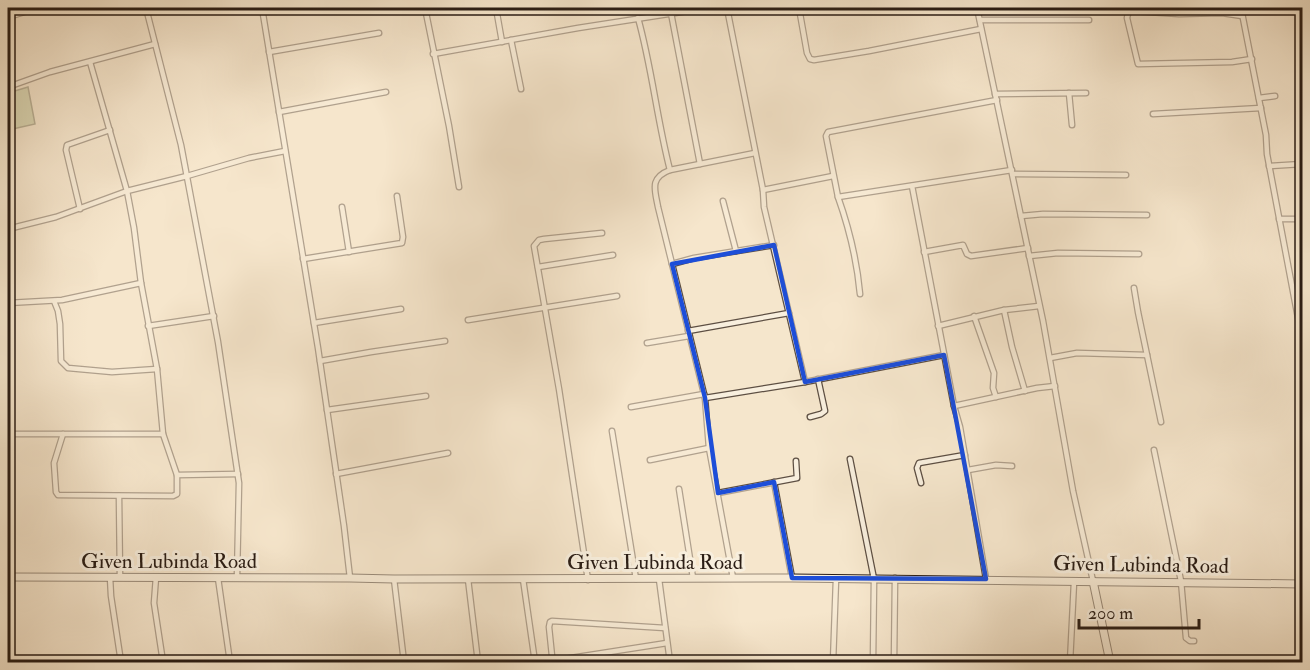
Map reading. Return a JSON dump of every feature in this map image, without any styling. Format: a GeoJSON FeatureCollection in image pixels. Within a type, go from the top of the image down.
{"type":"FeatureCollection","features":[{"type":"Feature","properties":{"kind":"street"},"geometry":{"type":"LineString","coordinates":[[8,16],[38,8]]}},
{"type":"Feature","properties":{"kind":"street"},"geometry":{"type":"LineString","coordinates":[[146,8],[187,176],[214,316],[238,474],[237,577]]}},
{"type":"Feature","properties":{"kind":"street"},"geometry":{"type":"LineString","coordinates":[[262,8],[320,361],[350,578]]}},
{"type":"Feature","properties":{"kind":"street"},"geometry":{"type":"LineString","coordinates":[[425,8],[459,187]]}},
{"type":"Feature","properties":{"kind":"street"},"geometry":{"type":"LineString","coordinates":[[496,8],[502,42]]}},
{"type":"Feature","properties":{"kind":"street"},"geometry":{"type":"LineString","coordinates":[[433,54],[686,9],[707,8]]}},
{"type":"Feature","properties":{"kind":"street"},"geometry":{"type":"LineString","coordinates":[[727,8],[763,190],[764,207],[805,382]]}},
{"type":"Feature","properties":{"kind":"street"},"geometry":{"type":"LineString","coordinates":[[799,8],[807,53],[810,59],[814,60],[981,29]]}},
{"type":"Feature","properties":{"kind":"street"},"geometry":{"type":"LineString","coordinates":[[977,8],[1040,306],[1066,459],[1110,663]]}},
{"type":"Feature","properties":{"kind":"street"},"geometry":{"type":"LineString","coordinates":[[1241,8],[1266,135],[1267,154],[1279,219],[1300,309],[1302,339]]}},
{"type":"Feature","properties":{"kind":"street"},"geometry":{"type":"LineString","coordinates":[[1242,15],[1133,11],[1128,13],[1127,18],[1138,64],[1232,62],[1252,59]]}},
{"type":"Feature","properties":{"kind":"street"},"geometry":{"type":"LineString","coordinates":[[671,13],[700,164]]}},
{"type":"Feature","properties":{"kind":"street"},"geometry":{"type":"LineString","coordinates":[[638,18],[670,170]]}},
{"type":"Feature","properties":{"kind":"street"},"geometry":{"type":"LineString","coordinates":[[980,20],[1089,20]]}},
{"type":"Feature","properties":{"kind":"street"},"geometry":{"type":"LineString","coordinates":[[269,52],[379,33]]}},
{"type":"Feature","properties":{"kind":"street"},"geometry":{"type":"LineString","coordinates":[[511,40],[520,89]]}},
{"type":"Feature","properties":{"kind":"street"},"geometry":{"type":"LineString","coordinates":[[8,87],[50,72],[155,44]]}},
{"type":"Feature","properties":{"kind":"street"},"geometry":{"type":"LineString","coordinates":[[63,434],[54,464],[57,494],[62,496],[174,496],[178,492],[177,475],[163,434],[157,369],[127,191],[90,62]]}},
{"type":"Feature","properties":{"kind":"street"},"geometry":{"type":"LineString","coordinates":[[279,112],[386,92]]}},
{"type":"Feature","properties":{"kind":"street"},"geometry":{"type":"LineString","coordinates":[[1069,93],[1072,125]]}},
{"type":"Feature","properties":{"kind":"street"},"geometry":{"type":"LineString","coordinates":[[860,294],[854,254],[833,176],[826,136],[828,132],[996,97],[1086,93]]}},
{"type":"Feature","properties":{"kind":"street"},"geometry":{"type":"LineString","coordinates":[[1259,98],[1275,96]]}},
{"type":"Feature","properties":{"kind":"street"},"geometry":{"type":"LineString","coordinates":[[1153,114],[1261,108]]}},
{"type":"Feature","properties":{"kind":"street"},"geometry":{"type":"LineString","coordinates":[[80,209],[66,155],[67,146],[110,130]]}},
{"type":"Feature","properties":{"kind":"street"},"geometry":{"type":"LineString","coordinates":[[8,229],[80,209],[127,191],[249,158],[285,151]]}},
{"type":"Feature","properties":{"kind":"street"},"geometry":{"type":"LineString","coordinates":[[733,578],[709,448],[705,396],[658,207],[655,184],[658,176],[670,170],[755,153]]}},
{"type":"Feature","properties":{"kind":"street"},"geometry":{"type":"LineString","coordinates":[[1269,166],[1302,164]]}},
{"type":"Feature","properties":{"kind":"street"},"geometry":{"type":"LineString","coordinates":[[838,197],[1012,172],[1126,175]]}},
{"type":"Feature","properties":{"kind":"street"},"geometry":{"type":"LineString","coordinates":[[763,190],[833,176]]}},
{"type":"Feature","properties":{"kind":"street"},"geometry":{"type":"LineString","coordinates":[[912,186],[938,326],[960,427],[986,579]]}},
{"type":"Feature","properties":{"kind":"street"},"geometry":{"type":"LineString","coordinates":[[303,259],[402,243],[398,196]]}},
{"type":"Feature","properties":{"kind":"street"},"geometry":{"type":"LineString","coordinates":[[723,201],[736,251]]}},
{"type":"Feature","properties":{"kind":"street"},"geometry":{"type":"LineString","coordinates":[[342,207],[349,252]]}},
{"type":"Feature","properties":{"kind":"street"},"geometry":{"type":"LineString","coordinates":[[1021,216],[1043,214],[1147,215]]}},
{"type":"Feature","properties":{"kind":"street"},"geometry":{"type":"LineString","coordinates":[[1279,219],[1302,219]]}},
{"type":"Feature","properties":{"kind":"street"},"geometry":{"type":"LineString","coordinates":[[588,580],[559,389],[534,246],[539,240],[602,232]]}},
{"type":"Feature","properties":{"kind":"street"},"geometry":{"type":"LineString","coordinates":[[672,264],[694,258],[774,245]]}},
{"type":"Feature","properties":{"kind":"street"},"geometry":{"type":"LineString","coordinates":[[924,252],[963,245],[967,254],[971,256],[1028,248]]}},
{"type":"Feature","properties":{"kind":"street"},"geometry":{"type":"LineString","coordinates":[[1029,256],[1139,254]]}},
{"type":"Feature","properties":{"kind":"street"},"geometry":{"type":"LineString","coordinates":[[538,267],[613,255]]}},
{"type":"Feature","properties":{"kind":"street"},"geometry":{"type":"LineString","coordinates":[[8,303],[84,297],[141,284]]}},
{"type":"Feature","properties":{"kind":"street"},"geometry":{"type":"LineString","coordinates":[[1134,288],[1161,422]]}},
{"type":"Feature","properties":{"kind":"street"},"geometry":{"type":"LineString","coordinates":[[468,320],[617,297]]}},
{"type":"Feature","properties":{"kind":"street"},"geometry":{"type":"LineString","coordinates":[[54,301],[60,324],[61,360],[68,368],[112,372],[157,369]]}},
{"type":"Feature","properties":{"kind":"street"},"geometry":{"type":"LineString","coordinates":[[938,326],[974,316],[1040,306]]}},
{"type":"Feature","properties":{"kind":"street"},"geometry":{"type":"LineString","coordinates":[[314,323],[400,309]]}},
{"type":"Feature","properties":{"kind":"street"},"geometry":{"type":"LineString","coordinates":[[1005,310],[1012,347],[1025,391]]}},
{"type":"Feature","properties":{"kind":"street"},"geometry":{"type":"LineString","coordinates":[[647,343],[789,313]]}},
{"type":"Feature","properties":{"kind":"street"},"geometry":{"type":"LineString","coordinates":[[148,326],[214,316]]}},
{"type":"Feature","properties":{"kind":"street"},"geometry":{"type":"LineString","coordinates":[[974,316],[994,373],[993,388],[996,397]]}},
{"type":"Feature","properties":{"kind":"street"},"geometry":{"type":"LineString","coordinates":[[320,361],[445,341]]}},
{"type":"Feature","properties":{"kind":"street"},"geometry":{"type":"LineString","coordinates":[[1050,358],[1077,353],[1147,355]]}},
{"type":"Feature","properties":{"kind":"street"},"geometry":{"type":"LineString","coordinates":[[631,407],[805,382],[944,355]]}},
{"type":"Feature","properties":{"kind":"street"},"geometry":{"type":"LineString","coordinates":[[810,417],[825,411],[818,379]]}},
{"type":"Feature","properties":{"kind":"street"},"geometry":{"type":"LineString","coordinates":[[954,405],[1055,386]]}},
{"type":"Feature","properties":{"kind":"street"},"geometry":{"type":"LineString","coordinates":[[327,410],[426,396]]}},
{"type":"Feature","properties":{"kind":"street"},"geometry":{"type":"LineString","coordinates":[[612,431],[636,579]]}},
{"type":"Feature","properties":{"kind":"street"},"geometry":{"type":"LineString","coordinates":[[8,434],[163,434]]}},
{"type":"Feature","properties":{"kind":"street"},"geometry":{"type":"LineString","coordinates":[[650,460],[709,448]]}},
{"type":"Feature","properties":{"kind":"street"},"geometry":{"type":"LineString","coordinates":[[1154,450],[1181,581],[1186,638],[1194,641]]}},
{"type":"Feature","properties":{"kind":"street"},"geometry":{"type":"LineString","coordinates":[[336,474],[448,453]]}},
{"type":"Feature","properties":{"kind":"street"},"geometry":{"type":"LineString","coordinates":[[921,483],[917,468],[919,464],[965,455]]}},
{"type":"Feature","properties":{"kind":"street"},"geometry":{"type":"LineString","coordinates":[[850,459],[874,579],[873,663]]}},
{"type":"Feature","properties":{"kind":"street"},"geometry":{"type":"LineString","coordinates":[[718,493],[797,478],[796,461]]}},
{"type":"Feature","properties":{"kind":"street"},"geometry":{"type":"LineString","coordinates":[[968,470],[996,465],[1012,466]]}},
{"type":"Feature","properties":{"kind":"street"},"geometry":{"type":"LineString","coordinates":[[177,475],[238,474]]}},
{"type":"Feature","properties":{"kind":"street"},"geometry":{"type":"LineString","coordinates":[[774,482],[792,578]]}},
{"type":"Feature","properties":{"kind":"street"},"geometry":{"type":"LineString","coordinates":[[679,489],[693,578]]}},
{"type":"Feature","properties":{"kind":"street"},"geometry":{"type":"LineString","coordinates":[[118,496],[120,577]]}},
{"type":"Feature","properties":{"kind":"street","name":"Given Lubinda Road"},"geometry":{"type":"LineString","coordinates":[[8,577],[588,580],[895,578],[1302,584]]}},
{"type":"Feature","properties":{"kind":"street"},"geometry":{"type":"LineString","coordinates":[[110,577],[121,663]]}},
{"type":"Feature","properties":{"kind":"street"},"geometry":{"type":"LineString","coordinates":[[156,577],[154,603],[163,663]]}},
{"type":"Feature","properties":{"kind":"street"},"geometry":{"type":"LineString","coordinates":[[218,578],[230,663]]}},
{"type":"Feature","properties":{"kind":"street"},"geometry":{"type":"LineString","coordinates":[[894,663],[895,578]]}},
{"type":"Feature","properties":{"kind":"street"},"geometry":{"type":"LineString","coordinates":[[394,579],[404,663]]}},
{"type":"Feature","properties":{"kind":"street"},"geometry":{"type":"LineString","coordinates":[[468,579],[478,663]]}},
{"type":"Feature","properties":{"kind":"street"},"geometry":{"type":"LineString","coordinates":[[523,579],[535,663]]}},
{"type":"Feature","properties":{"kind":"street"},"geometry":{"type":"LineString","coordinates":[[659,579],[670,663]]}},
{"type":"Feature","properties":{"kind":"street"},"geometry":{"type":"LineString","coordinates":[[832,663],[836,579]]}},
{"type":"Feature","properties":{"kind":"street"},"geometry":{"type":"LineString","coordinates":[[1070,663],[1074,582]]}},
{"type":"Feature","properties":{"kind":"street"},"geometry":{"type":"LineString","coordinates":[[665,628],[552,621],[549,627],[554,660],[667,643]]}},
{"type":"Feature","properties":{"kind":"highlighted area"},"geometry":{"type":"Polygon","coordinates":[[[774,245],[805,382],[944,355],[986,579],[792,578],[774,482],[718,493],[705,398],[672,264],[774,245]]]}},
{"type":"Feature","properties":{"kind":"green space"},"geometry":{"type":"Polygon","coordinates":[[[28,87],[35,124],[8,130],[8,93],[28,87]]]}}]}
